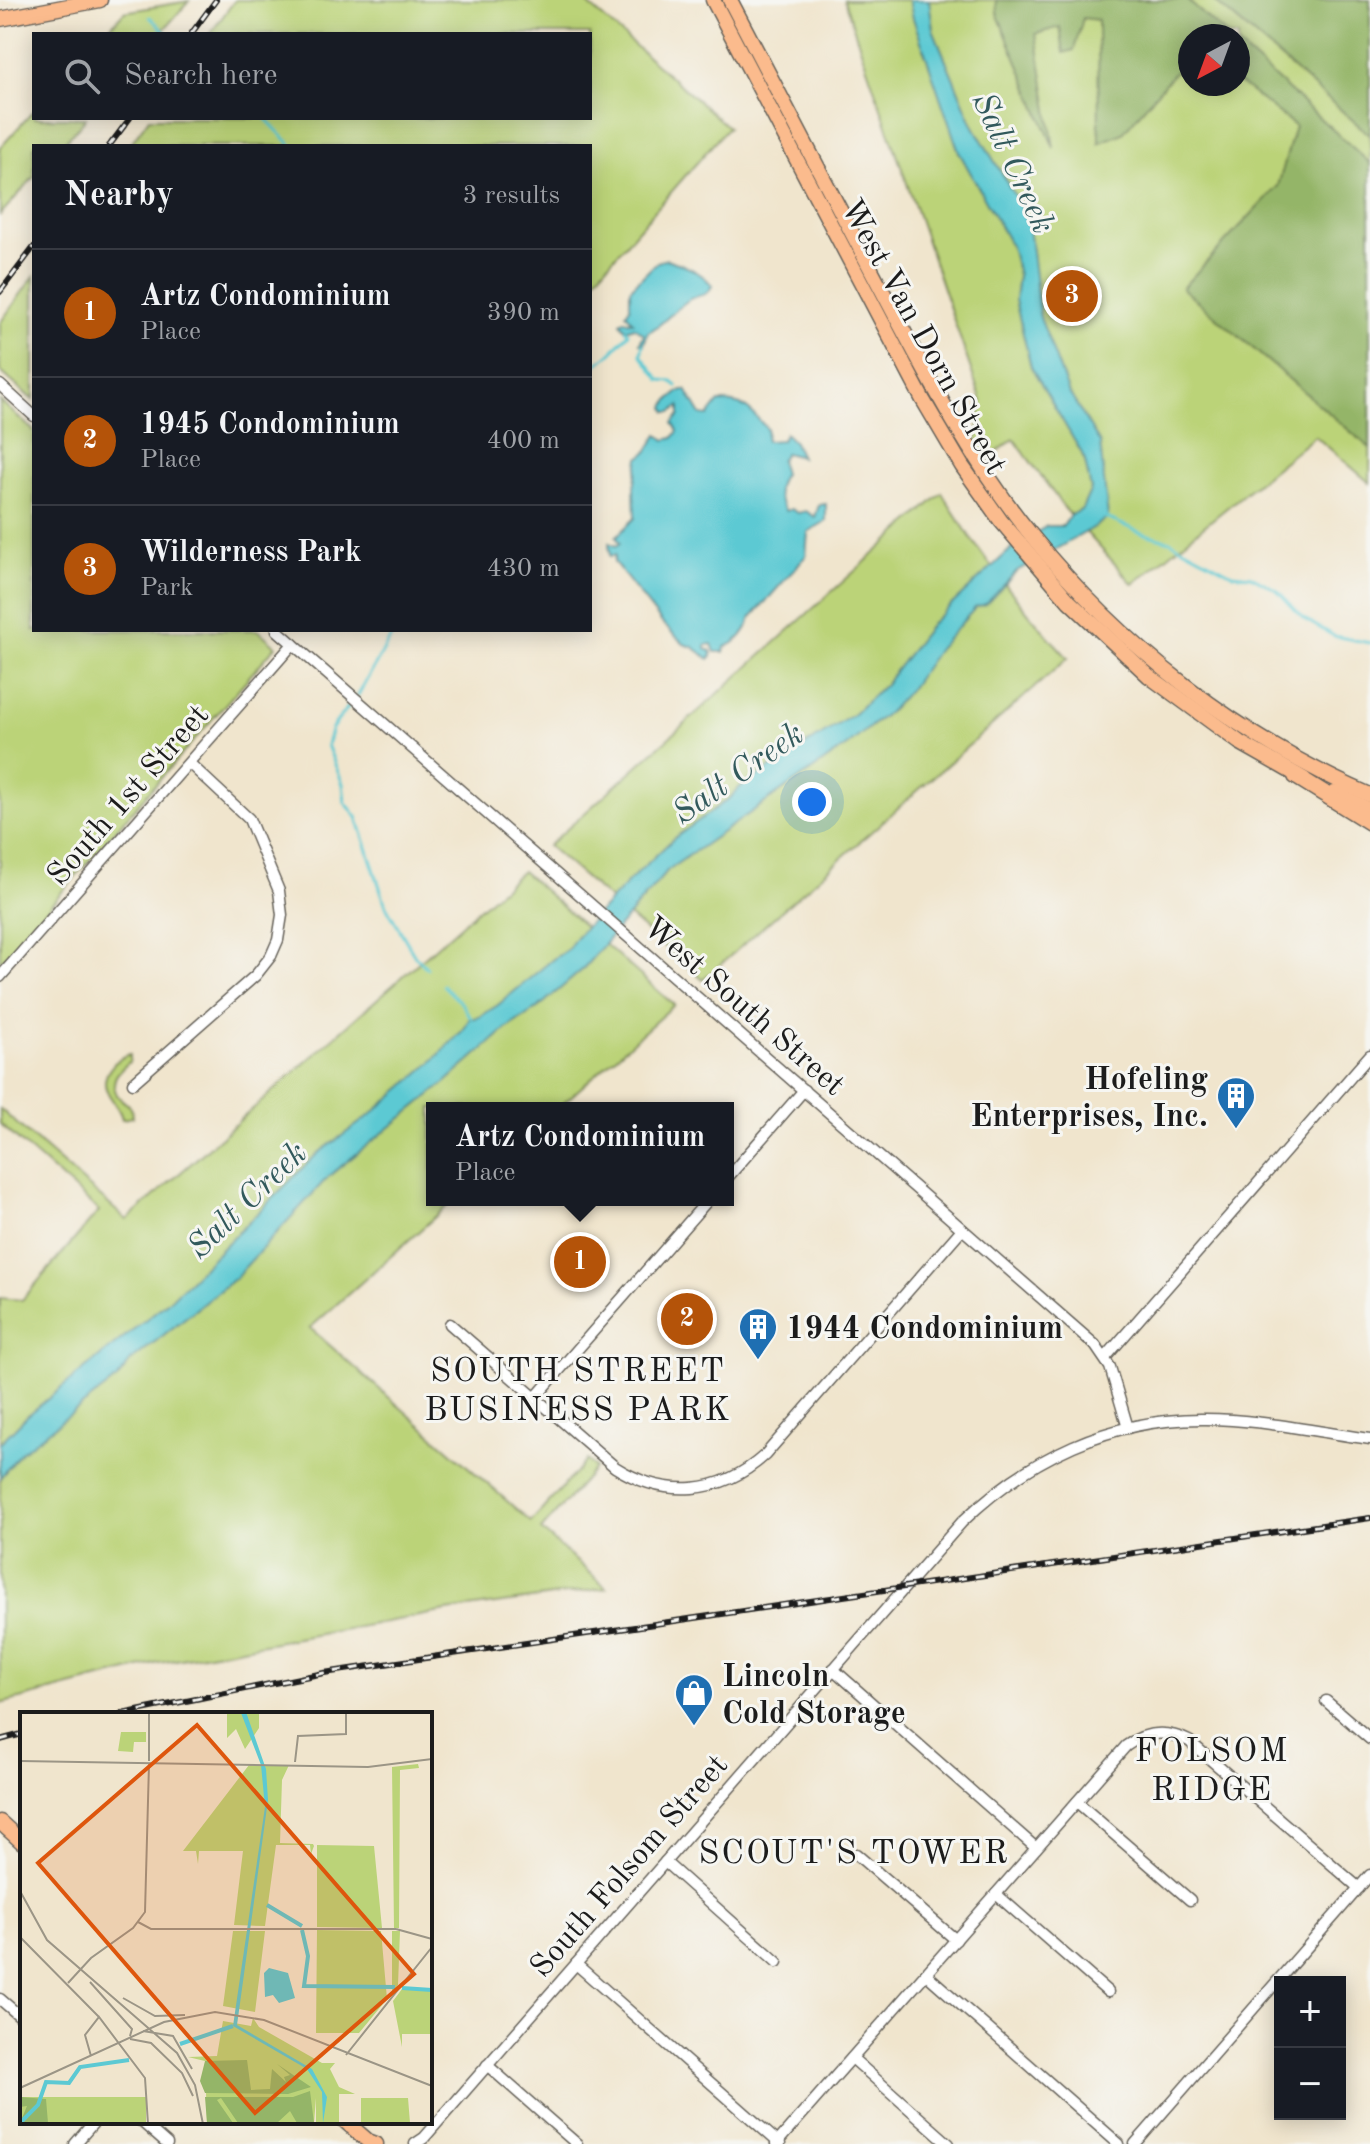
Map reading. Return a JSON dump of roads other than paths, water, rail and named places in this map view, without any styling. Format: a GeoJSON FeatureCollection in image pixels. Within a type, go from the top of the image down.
{"type":"FeatureCollection","features":[{"type":"Feature","properties":{"kind":"highway"},"geometry":{"type":"LineString","coordinates":[[1296,776],[1370,822]]}},
{"type":"Feature","properties":{"kind":"main road"},"geometry":{"type":"LineString","coordinates":[[0,19],[100,0]]}},
{"type":"Feature","properties":{"kind":"main road","name":"West Van Dorn Street"},"geometry":{"type":"LineString","coordinates":[[713,0],[918,392],[979,492],[1012,536],[1069,601],[1120,651],[1180,700],[1239,742],[1296,776],[1370,810]]}},
{"type":"Feature","properties":{"kind":"main road","name":"West Van Dorn Street"},"geometry":{"type":"LineString","coordinates":[[730,0],[939,396],[992,482],[1032,536],[1085,597],[1148,654],[1233,718],[1286,752],[1370,795]]}},
{"type":"Feature","properties":{"kind":"main road"},"geometry":{"type":"LineString","coordinates":[[0,1822],[20,1840]]}},
{"type":"Feature","properties":{"kind":"main road"},"geometry":{"type":"LineString","coordinates":[[348,2124],[371,2143]]}},
{"type":"Feature","properties":{"kind":"street"},"geometry":{"type":"LineString","coordinates":[[1,386],[32,414]]}},
{"type":"Feature","properties":{"kind":"street","name":"West South Street"},"geometry":{"type":"LineString","coordinates":[[279,632],[1095,1345],[1105,1358],[1117,1387],[1128,1428]]}},
{"type":"Feature","properties":{"kind":"street","name":"South 1st Street"},"geometry":{"type":"LineString","coordinates":[[0,977],[293,644]]}},
{"type":"Feature","properties":{"kind":"street"},"geometry":{"type":"LineString","coordinates":[[133,1083],[261,970],[275,948],[281,928],[279,891],[249,819],[189,763]]}},
{"type":"Feature","properties":{"kind":"street"},"geometry":{"type":"LineString","coordinates":[[1105,1358],[1370,1055]]}},
{"type":"Feature","properties":{"kind":"street"},"geometry":{"type":"LineString","coordinates":[[734,1170],[804,1090]]}},
{"type":"Feature","properties":{"kind":"street"},"geometry":{"type":"LineString","coordinates":[[535,1398],[703,1206]]}},
{"type":"Feature","properties":{"kind":"street"},"geometry":{"type":"LineString","coordinates":[[450,1324],[628,1476],[659,1487],[694,1489],[726,1481],[765,1455],[962,1229]]}},
{"type":"Feature","properties":{"kind":"street","name":"South Folsom Street"},"geometry":{"type":"LineString","coordinates":[[421,2142],[962,1522],[994,1493],[1053,1455],[1089,1439],[1161,1422],[1205,1419],[1370,1439]]}},
{"type":"Feature","properties":{"kind":"street"},"geometry":{"type":"LineString","coordinates":[[833,1669],[1036,1848]]}},
{"type":"Feature","properties":{"kind":"street"},"geometry":{"type":"LineString","coordinates":[[1326,1701],[1370,1739]]}},
{"type":"Feature","properties":{"kind":"street"},"geometry":{"type":"LineString","coordinates":[[576,1964],[778,2143],[1126,1746],[1143,1736],[1159,1733],[1189,1741],[1359,1888]]}},
{"type":"Feature","properties":{"kind":"street"},"geometry":{"type":"LineString","coordinates":[[1077,1802],[1190,1900]]}},
{"type":"Feature","properties":{"kind":"street"},"geometry":{"type":"LineString","coordinates":[[856,1854],[956,1940]]}},
{"type":"Feature","properties":{"kind":"street"},"geometry":{"type":"LineString","coordinates":[[665,1862],[777,1962]]}},
{"type":"Feature","properties":{"kind":"street"},"geometry":{"type":"LineString","coordinates":[[1135,2144],[1370,1875]]}},
{"type":"Feature","properties":{"kind":"street"},"geometry":{"type":"LineString","coordinates":[[996,1894],[1108,1992]]}},
{"type":"Feature","properties":{"kind":"street"},"geometry":{"type":"LineString","coordinates":[[926,1974],[1119,2144]]}},
{"type":"Feature","properties":{"kind":"street"},"geometry":{"type":"LineString","coordinates":[[0,1999],[20,2016]]}},
{"type":"Feature","properties":{"kind":"street"},"geometry":{"type":"LineString","coordinates":[[852,2058],[949,2144]]}},
{"type":"Feature","properties":{"kind":"street"},"geometry":{"type":"LineString","coordinates":[[487,2065],[577,2144]]}},
{"type":"Feature","properties":{"kind":"street"},"geometry":{"type":"LineString","coordinates":[[75,2144],[92,2124]]}},
{"type":"Feature","properties":{"kind":"street"},"geometry":{"type":"LineString","coordinates":[[144,2124],[167,2144]]}},
{"type":"Feature","properties":{"kind":"water"},"geometry":{"type":"Polygon","coordinates":[[[909,0],[929,0],[933,29],[972,123],[1019,203],[1029,227],[1040,317],[1068,391],[1100,443],[1108,517],[1017,571],[986,604],[976,607],[938,649],[892,709],[848,745],[668,870],[582,970],[329,1176],[235,1278],[131,1361],[117,1379],[21,1452],[0,1478],[0,1443],[28,1415],[172,1298],[317,1154],[369,1116],[432,1062],[464,1029],[469,1019],[479,1017],[498,1005],[568,949],[629,881],[673,839],[730,798],[739,788],[854,714],[885,684],[933,622],[1012,548],[1047,526],[1063,526],[1070,516],[1082,509],[1091,489],[1084,457],[1031,367],[1015,300],[1018,275],[1011,246],[959,152],[909,0]]]}},
{"type":"Feature","properties":{"kind":"water"},"geometry":{"type":"Polygon","coordinates":[[[666,259],[698,273],[712,286],[705,294],[684,303],[648,332],[644,344],[640,343],[644,334],[634,327],[626,330],[621,323],[624,320],[633,322],[626,313],[630,307],[630,289],[657,262],[666,259]]]}},
{"type":"Feature","properties":{"kind":"water"},"geometry":{"type":"Polygon","coordinates":[[[682,390],[686,390],[701,415],[708,416],[719,402],[736,404],[752,412],[767,429],[766,441],[782,440],[785,433],[794,442],[801,457],[785,453],[780,460],[784,474],[778,493],[786,511],[806,511],[815,517],[819,505],[826,504],[826,521],[808,532],[806,556],[751,618],[741,636],[725,647],[724,652],[715,652],[712,644],[706,645],[706,649],[711,651],[709,659],[684,644],[663,624],[614,562],[615,555],[610,556],[609,543],[617,546],[620,543],[616,537],[635,518],[634,487],[639,458],[647,452],[658,434],[665,440],[673,438],[678,431],[673,423],[680,415],[680,406],[672,412],[667,412],[665,407],[682,390]]]}},
{"type":"Feature","properties":{"kind":"waterway"},"geometry":{"type":"LineString","coordinates":[[150,17],[165,32]]}},
{"type":"Feature","properties":{"kind":"waterway"},"geometry":{"type":"LineString","coordinates":[[267,120],[290,144]]}},
{"type":"Feature","properties":{"kind":"waterway"},"geometry":{"type":"LineString","coordinates":[[592,366],[616,348],[629,333],[626,330]]}},
{"type":"Feature","properties":{"kind":"waterway"},"geometry":{"type":"LineString","coordinates":[[643,344],[641,355],[660,380],[671,381],[677,386]]}},
{"type":"Feature","properties":{"kind":"waterway"},"geometry":{"type":"LineString","coordinates":[[1104,517],[1170,541],[1232,574],[1251,576],[1277,590],[1304,619],[1334,636],[1370,643]]}},
{"type":"Feature","properties":{"kind":"waterway"},"geometry":{"type":"LineString","coordinates":[[358,695],[394,632]]}},
{"type":"Feature","properties":{"kind":"waterway"},"geometry":{"type":"LineString","coordinates":[[348,707],[332,728],[327,745],[343,784],[345,802],[357,817],[386,906],[415,956],[427,968]]}},
{"type":"Feature","properties":{"kind":"waterway"},"geometry":{"type":"LineString","coordinates":[[443,985],[471,1018]]}},
{"type":"Feature","properties":{"kind":"railway"},"geometry":{"type":"LineString","coordinates":[[192,32],[216,0]]}},
{"type":"Feature","properties":{"kind":"railway"},"geometry":{"type":"LineString","coordinates":[[110,144],[128,120]]}},
{"type":"Feature","properties":{"kind":"railway"},"geometry":{"type":"LineString","coordinates":[[0,292],[32,250]]}},
{"type":"Feature","properties":{"kind":"railway"},"geometry":{"type":"LineString","coordinates":[[132,1712],[324,1673],[1370,1518]]}},
{"type":"Feature","properties":{"kind":"railway"},"geometry":{"type":"LineString","coordinates":[[0,1740],[20,1735]]}},
{"type":"Feature","properties":{"kind":"place","name":"Wilderness Park"},"geometry":{"type":"Point","coordinates":[1072,296]}},
{"type":"Feature","properties":{"kind":"place","name":"Hofeling Enterprises, Inc."},"geometry":{"type":"Point","coordinates":[1236,1130]}},
{"type":"Feature","properties":{"kind":"place","name":"Artz Condominium"},"geometry":{"type":"Point","coordinates":[580,1262]}},
{"type":"Feature","properties":{"kind":"place","name":"1945 Condominium"},"geometry":{"type":"Point","coordinates":[687,1319]}},
{"type":"Feature","properties":{"kind":"place","name":"1944 Condominium"},"geometry":{"type":"Point","coordinates":[758,1361]}},
{"type":"Feature","properties":{"kind":"place","name":"Lincoln Cold Storage"},"geometry":{"type":"Point","coordinates":[694,1727]}},
{"type":"Feature","properties":{"kind":"district","name":"SOUTH STREET BUSINESS PARK"},"geometry":{"type":"Point","coordinates":[578,1388]}},
{"type":"Feature","properties":{"kind":"district","name":"FOLSOM RIDGE"},"geometry":{"type":"Point","coordinates":[1212,1768]}},
{"type":"Feature","properties":{"kind":"district","name":"SCOUT'S TOWER"},"geometry":{"type":"Point","coordinates":[854,1851]}},
{"type":"Feature","properties":{"kind":"water label","name":"Salt Creek"},"geometry":{"type":"Point","coordinates":[1015,162]}},
{"type":"Feature","properties":{"kind":"water label","name":"Salt Creek"},"geometry":{"type":"Point","coordinates":[737,772]}},
{"type":"Feature","properties":{"kind":"water label","name":"Salt Creek"},"geometry":{"type":"Point","coordinates":[246,1199]}}]}
